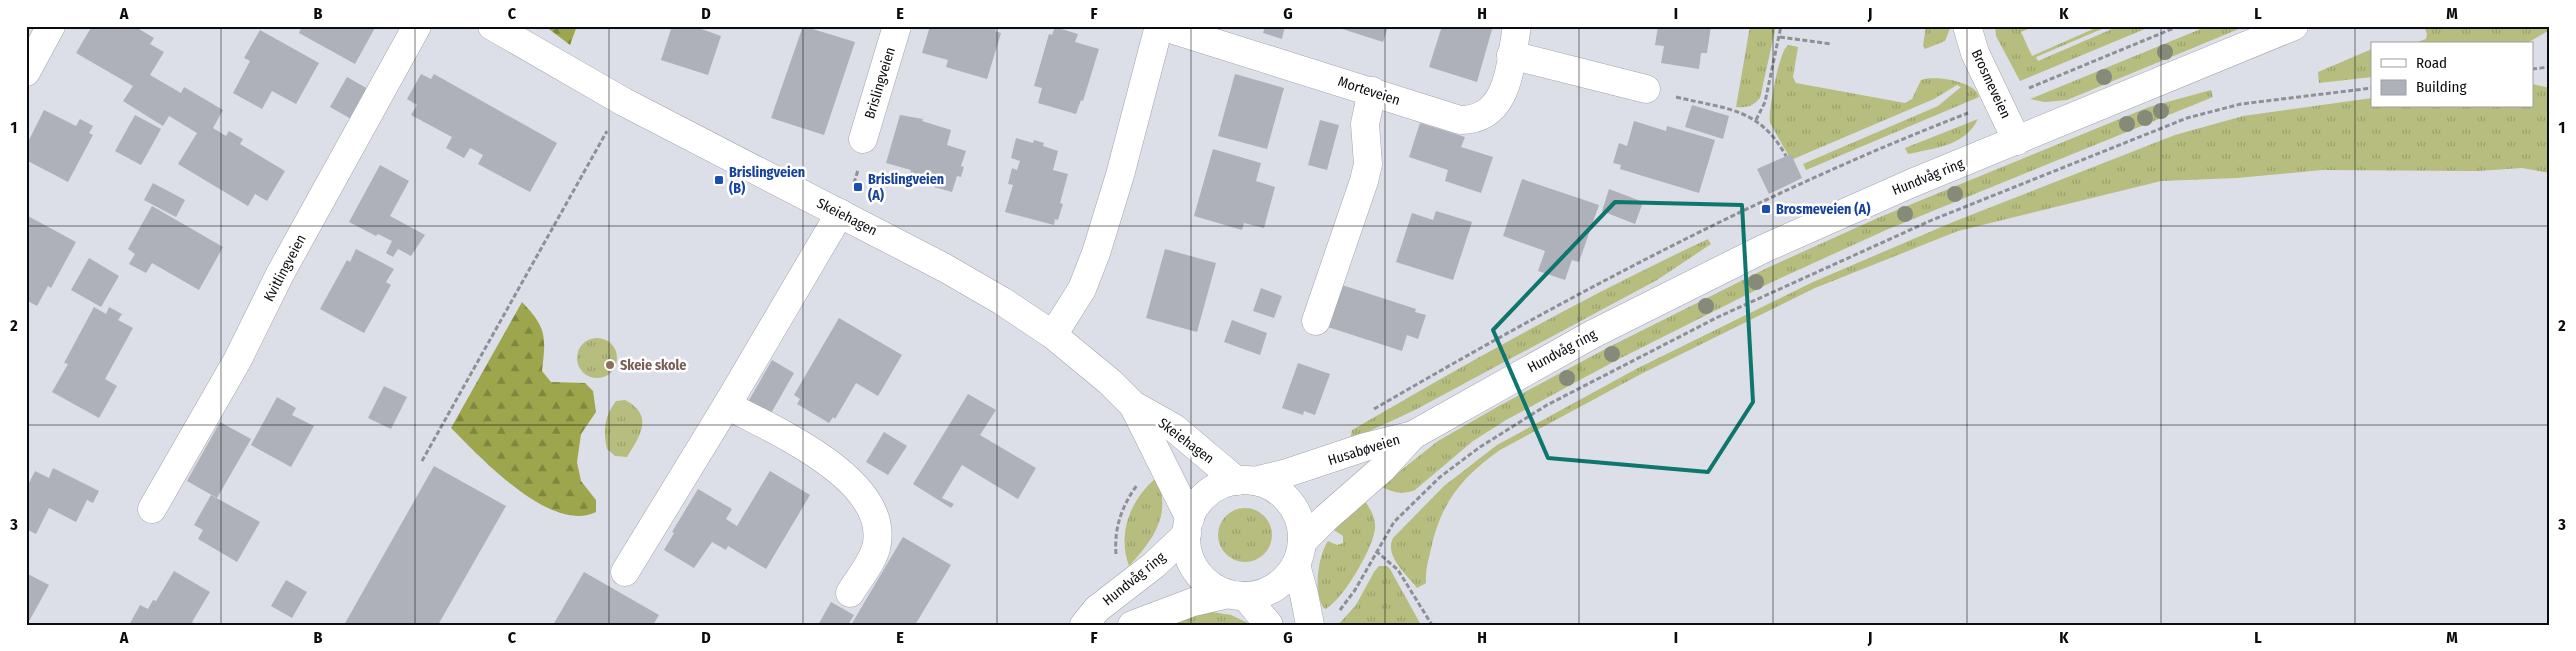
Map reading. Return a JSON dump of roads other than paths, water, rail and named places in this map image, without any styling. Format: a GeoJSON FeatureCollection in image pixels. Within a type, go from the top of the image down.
{"type":"FeatureCollection","features":[{"type":"Feature","properties":{"kind":"street"},"geometry":{"type":"LineString","coordinates":[[26,72],[52,26]]}},
{"type":"Feature","properties":{"kind":"street","name":"Kvitlingveien"},"geometry":{"type":"LineString","coordinates":[[152,509],[232,370],[285,266],[418,26]]}},
{"type":"Feature","properties":{"kind":"street","name":"Skeiehagen"},"geometry":{"type":"LineString","coordinates":[[492,26],[624,102],[945,268],[1053,335],[1110,382],[1133,405],[1174,428],[1246,481]]}},
{"type":"Feature","properties":{"kind":"street","name":"Brislingveien"},"geometry":{"type":"LineString","coordinates":[[863,139],[897,26]]}},
{"type":"Feature","properties":{"kind":"street","name":"Morteveien"},"geometry":{"type":"LineString","coordinates":[[1053,335],[1082,289],[1096,253],[1120,175],[1160,26],[1460,120],[1479,118],[1488,113],[1499,102],[1517,26]]}},
{"type":"Feature","properties":{"kind":"street","name":"Brosmeveien"},"geometry":{"type":"LineString","coordinates":[[1967,26],[1974,53],[2017,141]]}},
{"type":"Feature","properties":{"kind":"street","name":"Hundvåg ring"},"geometry":{"type":"LineString","coordinates":[[1413,435],[1520,373],[1690,284],[1834,216],[2294,26]]}},
{"type":"Feature","properties":{"kind":"street"},"geometry":{"type":"LineString","coordinates":[[1511,55],[1646,89]]}},
{"type":"Feature","properties":{"kind":"street"},"geometry":{"type":"LineString","coordinates":[[1316,321],[1364,181],[1368,164],[1365,124],[1372,91]]}},
{"type":"Feature","properties":{"kind":"street"},"geometry":{"type":"LineString","coordinates":[[625,572],[727,405],[840,213]]}},
{"type":"Feature","properties":{"kind":"street"},"geometry":{"type":"LineString","coordinates":[[727,405],[825,460],[842,471],[857,487],[876,520],[878,541],[874,554],[850,593]]}},
{"type":"Feature","properties":{"kind":"street","name":"Skeiehagen"},"geometry":{"type":"LineString","coordinates":[[1133,405],[1188,527]]}},
{"type":"Feature","properties":{"kind":"street","name":"Husabøveien"},"geometry":{"type":"LineString","coordinates":[[1246,481],[1413,435]]}},
{"type":"Feature","properties":{"kind":"street","name":"Husabøveien"},"geometry":{"type":"LineString","coordinates":[[1299,554],[1326,518],[1382,469],[1413,435]]}},
{"type":"Feature","properties":{"kind":"street"},"geometry":{"type":"LineString","coordinates":[[1269,625],[1236,595],[1214,587],[1202,577],[1193,564],[1188,550],[1188,527],[1197,504],[1208,493],[1222,485],[1246,481],[1267,485],[1280,492],[1298,515],[1299,554],[1310,625]]}},
{"type":"Feature","properties":{"kind":"street","name":"Hundvåg ring"},"geometry":{"type":"LineString","coordinates":[[1084,625],[1097,609],[1154,565],[1188,527]]}},
{"type":"Feature","properties":{"kind":"street"},"geometry":{"type":"LineString","coordinates":[[1132,625],[1193,602],[1236,595],[1258,594],[1280,584],[1299,554]]}},
{"type":"Feature","properties":{"kind":"place","name":"Brislingveien (B)"},"geometry":{"type":"Point","coordinates":[719,180]}},
{"type":"Feature","properties":{"kind":"place","name":"Brislingveien (A)"},"geometry":{"type":"Point","coordinates":[858,187]}},
{"type":"Feature","properties":{"kind":"place","name":"Brosmeveien (A)"},"geometry":{"type":"Point","coordinates":[1766,209]}},
{"type":"Feature","properties":{"kind":"place","name":"Skeie skole"},"geometry":{"type":"Point","coordinates":[610,365]}}]}
